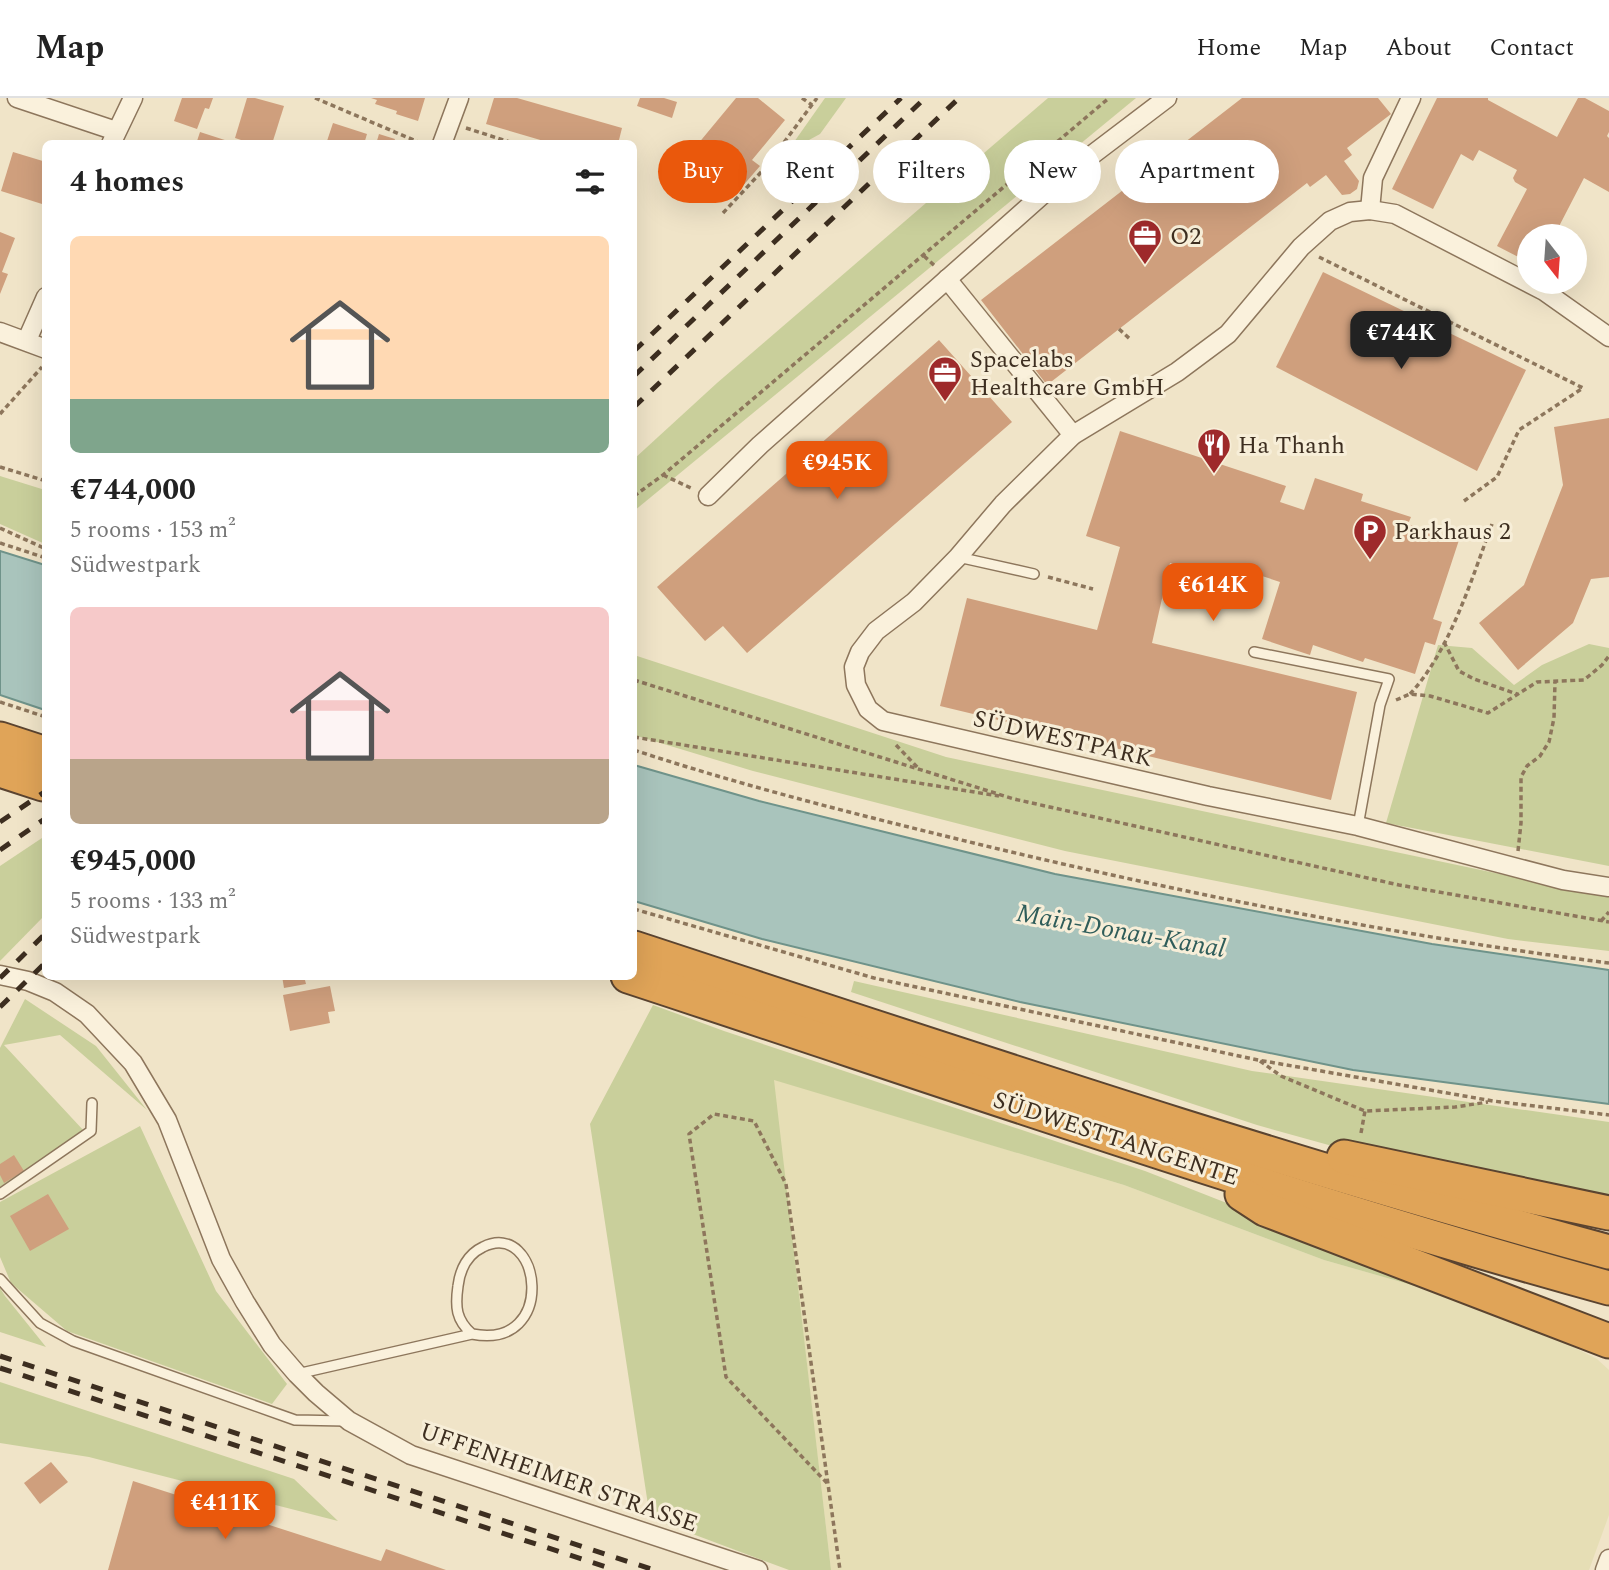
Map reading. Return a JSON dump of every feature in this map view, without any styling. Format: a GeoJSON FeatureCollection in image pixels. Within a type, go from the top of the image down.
{"type":"FeatureCollection","features":[{"type":"Feature","properties":{"kind":"highway"},"geometry":{"type":"LineString","coordinates":[[0,739],[42,768]]}},
{"type":"Feature","properties":{"kind":"highway"},"geometry":{"type":"LineString","coordinates":[[0,770],[42,769]]}},
{"type":"Feature","properties":{"kind":"highway","name":"SÜDWESTTANGENTE"},"geometry":{"type":"LineString","coordinates":[[637,949],[1171,1124],[1382,1189],[1609,1252]]}},
{"type":"Feature","properties":{"kind":"highway","name":"SÜDWESTTANGENTE"},"geometry":{"type":"LineString","coordinates":[[637,979],[1199,1167],[1415,1233],[1609,1288]]}},
{"type":"Feature","properties":{"kind":"highway"},"geometry":{"type":"LineString","coordinates":[[1171,1124],[1356,1159],[1609,1213]]}},
{"type":"Feature","properties":{"kind":"highway"},"geometry":{"type":"LineString","coordinates":[[1199,1167],[1265,1209],[1605,1343]]}},
{"type":"Feature","properties":{"kind":"street"},"geometry":{"type":"LineString","coordinates":[[17,98],[113,137],[133,98]]}},
{"type":"Feature","properties":{"kind":"street"},"geometry":{"type":"LineString","coordinates":[[444,140],[459,98]]}},
{"type":"Feature","properties":{"kind":"street"},"geometry":{"type":"LineString","coordinates":[[708,496],[760,445],[1059,180],[1167,98]]}},
{"type":"Feature","properties":{"kind":"street"},"geometry":{"type":"LineString","coordinates":[[1370,210],[1373,178],[1411,98]]}},
{"type":"Feature","properties":{"kind":"street","name":"SÜDWESTPARK"},"geometry":{"type":"LineString","coordinates":[[1609,337],[1544,290],[1395,214],[1370,210],[1350,212],[1330,221],[1301,247],[1228,334],[1177,372],[1073,435],[1003,504],[958,557],[914,602],[876,631],[860,652],[853,667],[856,685],[868,709],[883,721],[1195,793],[1358,826],[1563,880],[1609,887]]}},
{"type":"Feature","properties":{"kind":"street"},"geometry":{"type":"LineString","coordinates":[[947,279],[1073,435]]}},
{"type":"Feature","properties":{"kind":"street"},"geometry":{"type":"LineString","coordinates":[[27,340],[42,306]]}},
{"type":"Feature","properties":{"kind":"street"},"geometry":{"type":"LineString","coordinates":[[0,332],[42,347]]}},
{"type":"Feature","properties":{"kind":"street","name":"UFFENHEIMER STRASSE"},"geometry":{"type":"LineString","coordinates":[[0,975],[55,992],[87,1014],[133,1063],[167,1120],[227,1270],[272,1345],[316,1393],[349,1421],[411,1455],[758,1570]]}},
{"type":"Feature","properties":{"kind":"street"},"geometry":{"type":"LineString","coordinates":[[1605,1570],[1609,1559]]}},
{"type":"Feature","properties":{"kind":"lane"},"geometry":{"type":"LineString","coordinates":[[958,557],[1034,574]]}},
{"type":"Feature","properties":{"kind":"lane"},"geometry":{"type":"LineString","coordinates":[[1254,652],[1390,676],[1380,705],[1358,826]]}},
{"type":"Feature","properties":{"kind":"lane"},"geometry":{"type":"LineString","coordinates":[[0,1194],[91,1131],[92,1103]]}},
{"type":"Feature","properties":{"kind":"lane"},"geometry":{"type":"LineString","coordinates":[[297,1374],[472,1334],[484,1336],[512,1331],[522,1320],[530,1303],[531,1269],[524,1255],[507,1244],[491,1243],[475,1251],[463,1267],[455,1306],[461,1324],[472,1334]]}},
{"type":"Feature","properties":{"kind":"lane","name":"UFFENHEIMER STRASSE"},"geometry":{"type":"LineString","coordinates":[[0,1279],[40,1323],[73,1341],[295,1420],[349,1421]]}},
{"type":"Feature","properties":{"kind":"path"},"geometry":{"type":"LineString","coordinates":[[315,98],[414,140]]}},
{"type":"Feature","properties":{"kind":"path"},"geometry":{"type":"LineString","coordinates":[[802,98],[812,105]]}},
{"type":"Feature","properties":{"kind":"path"},"geometry":{"type":"LineString","coordinates":[[723,213],[765,168],[817,98]]}},
{"type":"Feature","properties":{"kind":"path"},"geometry":{"type":"LineString","coordinates":[[637,494],[663,475],[1109,98]]}},
{"type":"Feature","properties":{"kind":"path"},"geometry":{"type":"LineString","coordinates":[[450,123],[503,140]]}},
{"type":"Feature","properties":{"kind":"path"},"geometry":{"type":"LineString","coordinates":[[1301,247],[1583,388],[1519,430],[1497,477],[1464,501]]}},
{"type":"Feature","properties":{"kind":"path"},"geometry":{"type":"LineString","coordinates":[[1119,329],[1130,339]]}},
{"type":"Feature","properties":{"kind":"path"},"geometry":{"type":"LineString","coordinates":[[0,414],[42,367]]}},
{"type":"Feature","properties":{"kind":"path"},"geometry":{"type":"LineString","coordinates":[[0,467],[42,480]]}},
{"type":"Feature","properties":{"kind":"path"},"geometry":{"type":"LineString","coordinates":[[663,475],[708,496]]}},
{"type":"Feature","properties":{"kind":"path"},"geometry":{"type":"LineString","coordinates":[[1380,705],[1402,699],[1425,677],[1444,642],[1492,524]]}},
{"type":"Feature","properties":{"kind":"path"},"geometry":{"type":"LineString","coordinates":[[0,528],[42,547]]}},
{"type":"Feature","properties":{"kind":"path"},"geometry":{"type":"LineString","coordinates":[[0,543],[42,557]]}},
{"type":"Feature","properties":{"kind":"path"},"geometry":{"type":"LineString","coordinates":[[1034,574],[1093,589]]}},
{"type":"Feature","properties":{"kind":"path"},"geometry":{"type":"LineString","coordinates":[[1444,642],[1459,671],[1517,694]]}},
{"type":"Feature","properties":{"kind":"path"},"geometry":{"type":"LineString","coordinates":[[1410,694],[1430,696],[1488,713],[1537,682],[1584,680],[1609,656]]}},
{"type":"Feature","properties":{"kind":"path"},"geometry":{"type":"LineString","coordinates":[[637,681],[1014,799]]}},
{"type":"Feature","properties":{"kind":"path"},"geometry":{"type":"LineString","coordinates":[[1514,866],[1520,833],[1521,777],[1527,766],[1540,756],[1549,742],[1555,709],[1555,682]]}},
{"type":"Feature","properties":{"kind":"path"},"geometry":{"type":"LineString","coordinates":[[0,702],[42,716]]}},
{"type":"Feature","properties":{"kind":"path"},"geometry":{"type":"LineString","coordinates":[[637,737],[1014,799],[1399,885],[1609,922]]}},
{"type":"Feature","properties":{"kind":"path"},"geometry":{"type":"LineString","coordinates":[[637,751],[824,807],[1108,875],[1376,928],[1609,963]]}},
{"type":"Feature","properties":{"kind":"path"},"geometry":{"type":"LineString","coordinates":[[637,910],[874,978],[1258,1060],[1493,1101],[1609,1115]]}},
{"type":"Feature","properties":{"kind":"path"},"geometry":{"type":"LineString","coordinates":[[1601,921],[1609,912]]}},
{"type":"Feature","properties":{"kind":"path"},"geometry":{"type":"LineString","coordinates":[[1258,1060],[1281,1076],[1365,1111],[1455,1107],[1493,1101]]}},
{"type":"Feature","properties":{"kind":"path"},"geometry":{"type":"LineString","coordinates":[[827,1483],[726,1377],[688,1134],[714,1114],[754,1121],[786,1184],[840,1570]]}},
{"type":"Feature","properties":{"kind":"shaded area"},"geometry":{"type":"Polygon","coordinates":[[[773,1079],[1124,1185],[1324,1260],[1503,1311],[1597,1359],[1609,1370],[1609,1515],[1589,1570],[831,1570],[773,1079]]]}},
{"type":"Feature","properties":{"kind":"green space"},"geometry":{"type":"Polygon","coordinates":[[[825,98],[846,98],[820,134],[809,140],[795,140],[825,98]]]}},
{"type":"Feature","properties":{"kind":"green space"},"geometry":{"type":"Polygon","coordinates":[[[1048,98],[1136,98],[1085,140],[1004,140],[1004,203],[1008,203],[637,509],[637,456],[717,383],[926,203],[990,203],[990,148],[1048,98]]]}},
{"type":"Feature","properties":{"kind":"green space"},"geometry":{"type":"Polygon","coordinates":[[[0,476],[42,489],[42,543],[0,524],[0,476]]]}},
{"type":"Feature","properties":{"kind":"green space"},"geometry":{"type":"Polygon","coordinates":[[[1589,644],[1609,648],[1609,866],[1386,823],[1438,645],[1472,648],[1514,685],[1542,665],[1589,644]]]}},
{"type":"Feature","properties":{"kind":"green space"},"geometry":{"type":"Polygon","coordinates":[[[637,656],[946,757],[1609,897],[1609,951],[1508,939],[1065,851],[753,771],[637,736],[637,656]]]}},
{"type":"Feature","properties":{"kind":"green space"},"geometry":{"type":"Polygon","coordinates":[[[42,838],[42,918],[0,961],[0,866],[42,838]]]}},
{"type":"Feature","properties":{"kind":"green space"},"geometry":{"type":"Polygon","coordinates":[[[854,981],[1252,1071],[1609,1122],[1609,1204],[1343,1149],[1257,1125],[851,992],[854,981]]]}},
{"type":"Feature","properties":{"kind":"green space"},"geometry":{"type":"Polygon","coordinates":[[[25,999],[96,1046],[147,1110],[60,1035],[4,1045],[84,1131],[0,1187],[0,1048],[25,999]]]}},
{"type":"Feature","properties":{"kind":"green space"},"geometry":{"type":"Polygon","coordinates":[[[653,1005],[1145,1171],[1503,1311],[1324,1260],[1124,1185],[774,1080],[831,1570],[789,1570],[650,1518],[590,1124],[653,1005]]]}},
{"type":"Feature","properties":{"kind":"green space"},"geometry":{"type":"Polygon","coordinates":[[[140,1126],[216,1291],[287,1384],[272,1404],[67,1331],[11,1283],[0,1257],[0,1202],[140,1126]]]}},
{"type":"Feature","properties":{"kind":"green space"},"geometry":{"type":"Polygon","coordinates":[[[0,1288],[5,1296],[46,1347],[0,1332],[0,1288]]]}},
{"type":"Feature","properties":{"kind":"green space"},"geometry":{"type":"Polygon","coordinates":[[[0,1382],[294,1479],[338,1521],[89,1457],[0,1443],[0,1382]]]}},
{"type":"Feature","properties":{"kind":"water"},"geometry":{"type":"Polygon","coordinates":[[[0,551],[42,564],[42,709],[0,695],[0,551]]]}},
{"type":"Feature","properties":{"kind":"water","name":"Main-Donau-Kanal"},"geometry":{"type":"Polygon","coordinates":[[[637,766],[759,801],[1055,874],[1432,944],[1609,970],[1609,1104],[1353,1070],[1020,1002],[762,939],[637,902],[637,766]]]}},
{"type":"Feature","properties":{"kind":"building"},"geometry":{"type":"Polygon","coordinates":[[[182,98],[213,98],[209,109],[205,108],[197,129],[174,121],[182,98]]]}},
{"type":"Feature","properties":{"kind":"building"},"geometry":{"type":"Polygon","coordinates":[[[247,98],[284,106],[273,140],[235,138],[247,98]]]}},
{"type":"Feature","properties":{"kind":"building"},"geometry":{"type":"Polygon","coordinates":[[[371,98],[425,98],[418,121],[375,104],[377,100],[371,98]]]}},
{"type":"Feature","properties":{"kind":"building"},"geometry":{"type":"Polygon","coordinates":[[[494,98],[517,98],[622,128],[619,140],[540,140],[486,124],[494,98]]]}},
{"type":"Feature","properties":{"kind":"building"},"geometry":{"type":"Polygon","coordinates":[[[640,98],[664,98],[677,102],[672,118],[637,106],[640,98]]]}},
{"type":"Feature","properties":{"kind":"building"},"geometry":{"type":"Polygon","coordinates":[[[736,98],[758,98],[785,120],[768,140],[761,140],[761,149],[752,160],[760,166],[747,181],[747,140],[701,140],[736,98]]]}},
{"type":"Feature","properties":{"kind":"building"},"geometry":{"type":"Polygon","coordinates":[[[1242,98],[1378,98],[1391,114],[1347,148],[1352,155],[1344,161],[1359,181],[1357,189],[1342,195],[1326,175],[1310,187],[1307,183],[1047,385],[981,300],[1115,196],[1115,203],[1279,203],[1279,140],[1188,140],[1242,98]]]}},
{"type":"Feature","properties":{"kind":"building"},"geometry":{"type":"Polygon","coordinates":[[[1437,98],[1488,98],[1557,137],[1578,98],[1585,98],[1609,111],[1609,192],[1584,178],[1560,224],[1517,224],[1517,256],[1497,246],[1527,189],[1515,182],[1513,178],[1517,170],[1479,150],[1473,161],[1461,154],[1433,209],[1392,189],[1437,98]]]}},
{"type":"Feature","properties":{"kind":"building"},"geometry":{"type":"Polygon","coordinates":[[[333,123],[367,134],[365,140],[327,140],[333,123]]]}},
{"type":"Feature","properties":{"kind":"building"},"geometry":{"type":"Polygon","coordinates":[[[200,132],[225,140],[197,140],[200,132]]]}},
{"type":"Feature","properties":{"kind":"building"},"geometry":{"type":"Polygon","coordinates":[[[379,134],[395,139],[395,140],[377,140],[379,134]]]}},
{"type":"Feature","properties":{"kind":"building"},"geometry":{"type":"Polygon","coordinates":[[[13,152],[42,161],[42,204],[1,191],[13,152]]]}},
{"type":"Feature","properties":{"kind":"building"},"geometry":{"type":"Polygon","coordinates":[[[0,232],[15,238],[2,272],[8,274],[0,294],[0,232]]]}},
{"type":"Feature","properties":{"kind":"building"},"geometry":{"type":"Polygon","coordinates":[[[1323,272],[1526,370],[1477,471],[1276,367],[1323,272]]]}},
{"type":"Feature","properties":{"kind":"building"},"geometry":{"type":"Polygon","coordinates":[[[939,340],[1012,422],[747,653],[723,626],[705,641],[657,587],[939,340]]]}},
{"type":"Feature","properties":{"kind":"building"},"geometry":{"type":"Polygon","coordinates":[[[1609,418],[1609,577],[1591,579],[1573,623],[1518,670],[1479,623],[1524,585],[1563,485],[1554,427],[1609,418]]]}},
{"type":"Feature","properties":{"kind":"building"},"geometry":{"type":"Polygon","coordinates":[[[1120,431],[1286,486],[1280,502],[1304,510],[1315,478],[1363,494],[1361,501],[1411,517],[1408,524],[1459,540],[1433,619],[1442,622],[1435,645],[1425,642],[1415,674],[1365,658],[1363,662],[1313,645],[1310,655],[1262,639],[1280,582],[1259,575],[1253,591],[1170,563],[1152,643],[1357,692],[1331,800],[940,706],[967,598],[1097,630],[1120,547],[1086,536],[1120,431]]]}},
{"type":"Feature","properties":{"kind":"building"},"geometry":{"type":"Polygon","coordinates":[[[283,980],[305,980],[306,984],[284,988],[283,980]]]}},
{"type":"Feature","properties":{"kind":"building"},"geometry":{"type":"Polygon","coordinates":[[[330,986],[335,1011],[328,1012],[330,1023],[290,1031],[283,995],[330,986]]]}},
{"type":"Feature","properties":{"kind":"building"},"geometry":{"type":"Polygon","coordinates":[[[14,1155],[24,1171],[4,1183],[0,1175],[0,1164],[14,1155]]]}},
{"type":"Feature","properties":{"kind":"building"},"geometry":{"type":"Polygon","coordinates":[[[48,1194],[69,1229],[30,1251],[10,1216],[48,1194]]]}},
{"type":"Feature","properties":{"kind":"building"},"geometry":{"type":"Polygon","coordinates":[[[51,1462],[68,1482],[40,1504],[24,1483],[51,1462]]]}},
{"type":"Feature","properties":{"kind":"building"},"geometry":{"type":"Polygon","coordinates":[[[133,1481],[381,1561],[386,1549],[446,1570],[108,1570],[133,1481]]]}},
{"type":"Feature","properties":{"kind":"railway"},"geometry":{"type":"LineString","coordinates":[[637,348],[901,98]]}},
{"type":"Feature","properties":{"kind":"railway"},"geometry":{"type":"LineString","coordinates":[[637,373],[925,98]]}},
{"type":"Feature","properties":{"kind":"railway"},"geometry":{"type":"LineString","coordinates":[[637,404],[959,98]]}},
{"type":"Feature","properties":{"kind":"railway"},"geometry":{"type":"LineString","coordinates":[[0,822],[42,794]]}},
{"type":"Feature","properties":{"kind":"railway"},"geometry":{"type":"LineString","coordinates":[[0,850],[42,821]]}},
{"type":"Feature","properties":{"kind":"railway"},"geometry":{"type":"LineString","coordinates":[[0,978],[42,937]]}},
{"type":"Feature","properties":{"kind":"railway"},"geometry":{"type":"LineString","coordinates":[[0,1007],[42,966]]}},
{"type":"Feature","properties":{"kind":"railway"},"geometry":{"type":"LineString","coordinates":[[0,1356],[654,1570]]}},
{"type":"Feature","properties":{"kind":"railway"},"geometry":{"type":"LineString","coordinates":[[0,1368],[615,1570]]}},
{"type":"Feature","properties":{"kind":"place","name":"O2"},"geometry":{"type":"Point","coordinates":[1145,266]}},
{"type":"Feature","properties":{"kind":"place","name":"Spacelabs Healthcare GmbH"},"geometry":{"type":"Point","coordinates":[945,403]}},
{"type":"Feature","properties":{"kind":"place","name":"Ha Thanh"},"geometry":{"type":"Point","coordinates":[1214,475]}},
{"type":"Feature","properties":{"kind":"place","name":"Parkhaus 2"},"geometry":{"type":"Point","coordinates":[1370,561]}}]}
